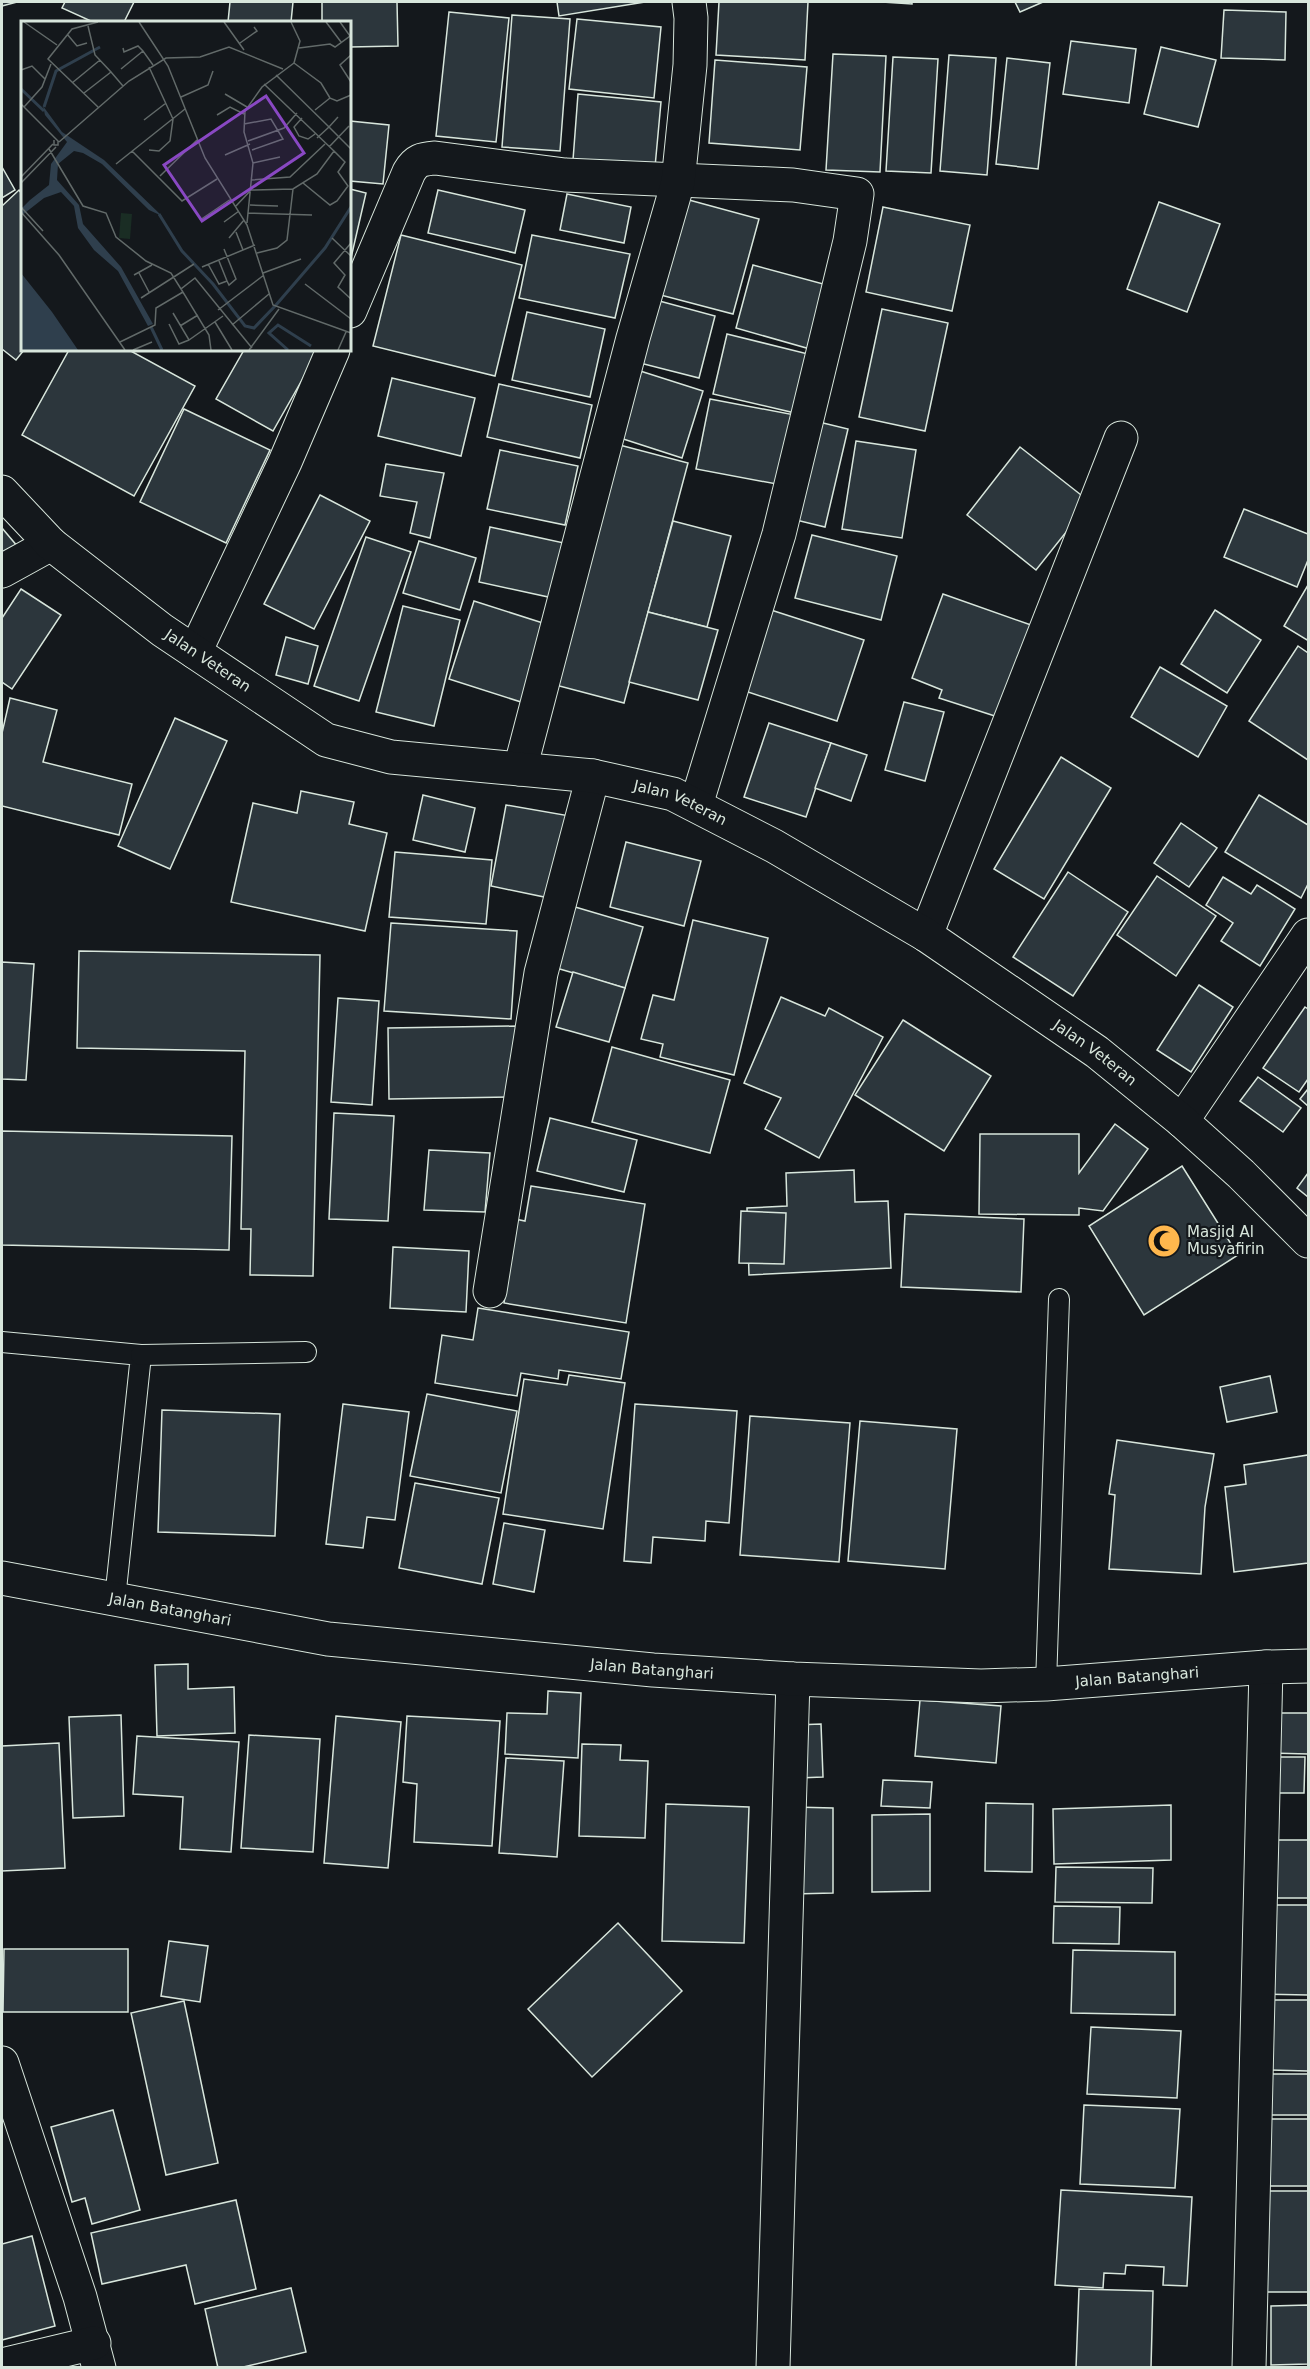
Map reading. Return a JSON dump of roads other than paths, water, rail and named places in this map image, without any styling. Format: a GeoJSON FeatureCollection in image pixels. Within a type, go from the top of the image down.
{"type":"FeatureCollection","features":[{"type":"Feature","properties":{"kind":"street"},"geometry":{"type":"LineString","coordinates":[[520,769],[633,338],[678,182],[690,65],[691,18],[688,2]]}},
{"type":"Feature","properties":{"kind":"street"},"geometry":{"type":"LineString","coordinates":[[351,309],[409,172],[414,163],[421,159],[435,158],[565,176],[793,185],[856,194],[850,241],[779,534],[696,805]]}},
{"type":"Feature","properties":{"kind":"street"},"geometry":{"type":"LineString","coordinates":[[195,652],[285,462],[333,351]]}},
{"type":"Feature","properties":{"kind":"street"},"geometry":{"type":"LineString","coordinates":[[926,935],[1120,438]]}},
{"type":"Feature","properties":{"kind":"street","name":"Jalan Veteran"},"geometry":{"type":"LineString","coordinates":[[2,492],[51,544],[162,630],[326,740],[391,757],[593,776],[673,794],[774,846],[926,935],[1097,1052],[1182,1121],[1241,1174],[1308,1241]]}},
{"type":"Feature","properties":{"kind":"street"},"geometry":{"type":"LineString","coordinates":[[2,572],[51,544]]}},
{"type":"Feature","properties":{"kind":"street"},"geometry":{"type":"LineString","coordinates":[[490,1291],[541,973],[593,776]]}},
{"type":"Feature","properties":{"kind":"street"},"geometry":{"type":"LineString","coordinates":[[1182,1121],[1308,935]]}},
{"type":"Feature","properties":{"kind":"street","name":"Jalan Batanghari"},"geometry":{"type":"LineString","coordinates":[[2,1578],[328,1639],[653,1670],[792,1679],[981,1686],[1046,1684],[1266,1667],[1308,1666]]}},
{"type":"Feature","properties":{"kind":"street"},"geometry":{"type":"LineString","coordinates":[[1249,2367],[1266,1667]]}},
{"type":"Feature","properties":{"kind":"street"},"geometry":{"type":"LineString","coordinates":[[772,2367],[792,1679]]}},
{"type":"Feature","properties":{"kind":"street"},"geometry":{"type":"LineString","coordinates":[[2,2063],[14,2135],[96,2355],[2,2365]]}},
{"type":"Feature","properties":{"kind":"lane"},"geometry":{"type":"LineString","coordinates":[[1046,1684],[1059,1299]]}},
{"type":"Feature","properties":{"kind":"lane"},"geometry":{"type":"LineString","coordinates":[[2,1342],[141,1355],[306,1352]]}},
{"type":"Feature","properties":{"kind":"lane"},"geometry":{"type":"LineString","coordinates":[[115,1599],[141,1355]]}},
{"type":"Feature","properties":{"kind":"place","name":"Masjid Al Musyafirin"},"geometry":{"type":"Point","coordinates":[1164,1241]}}]}
